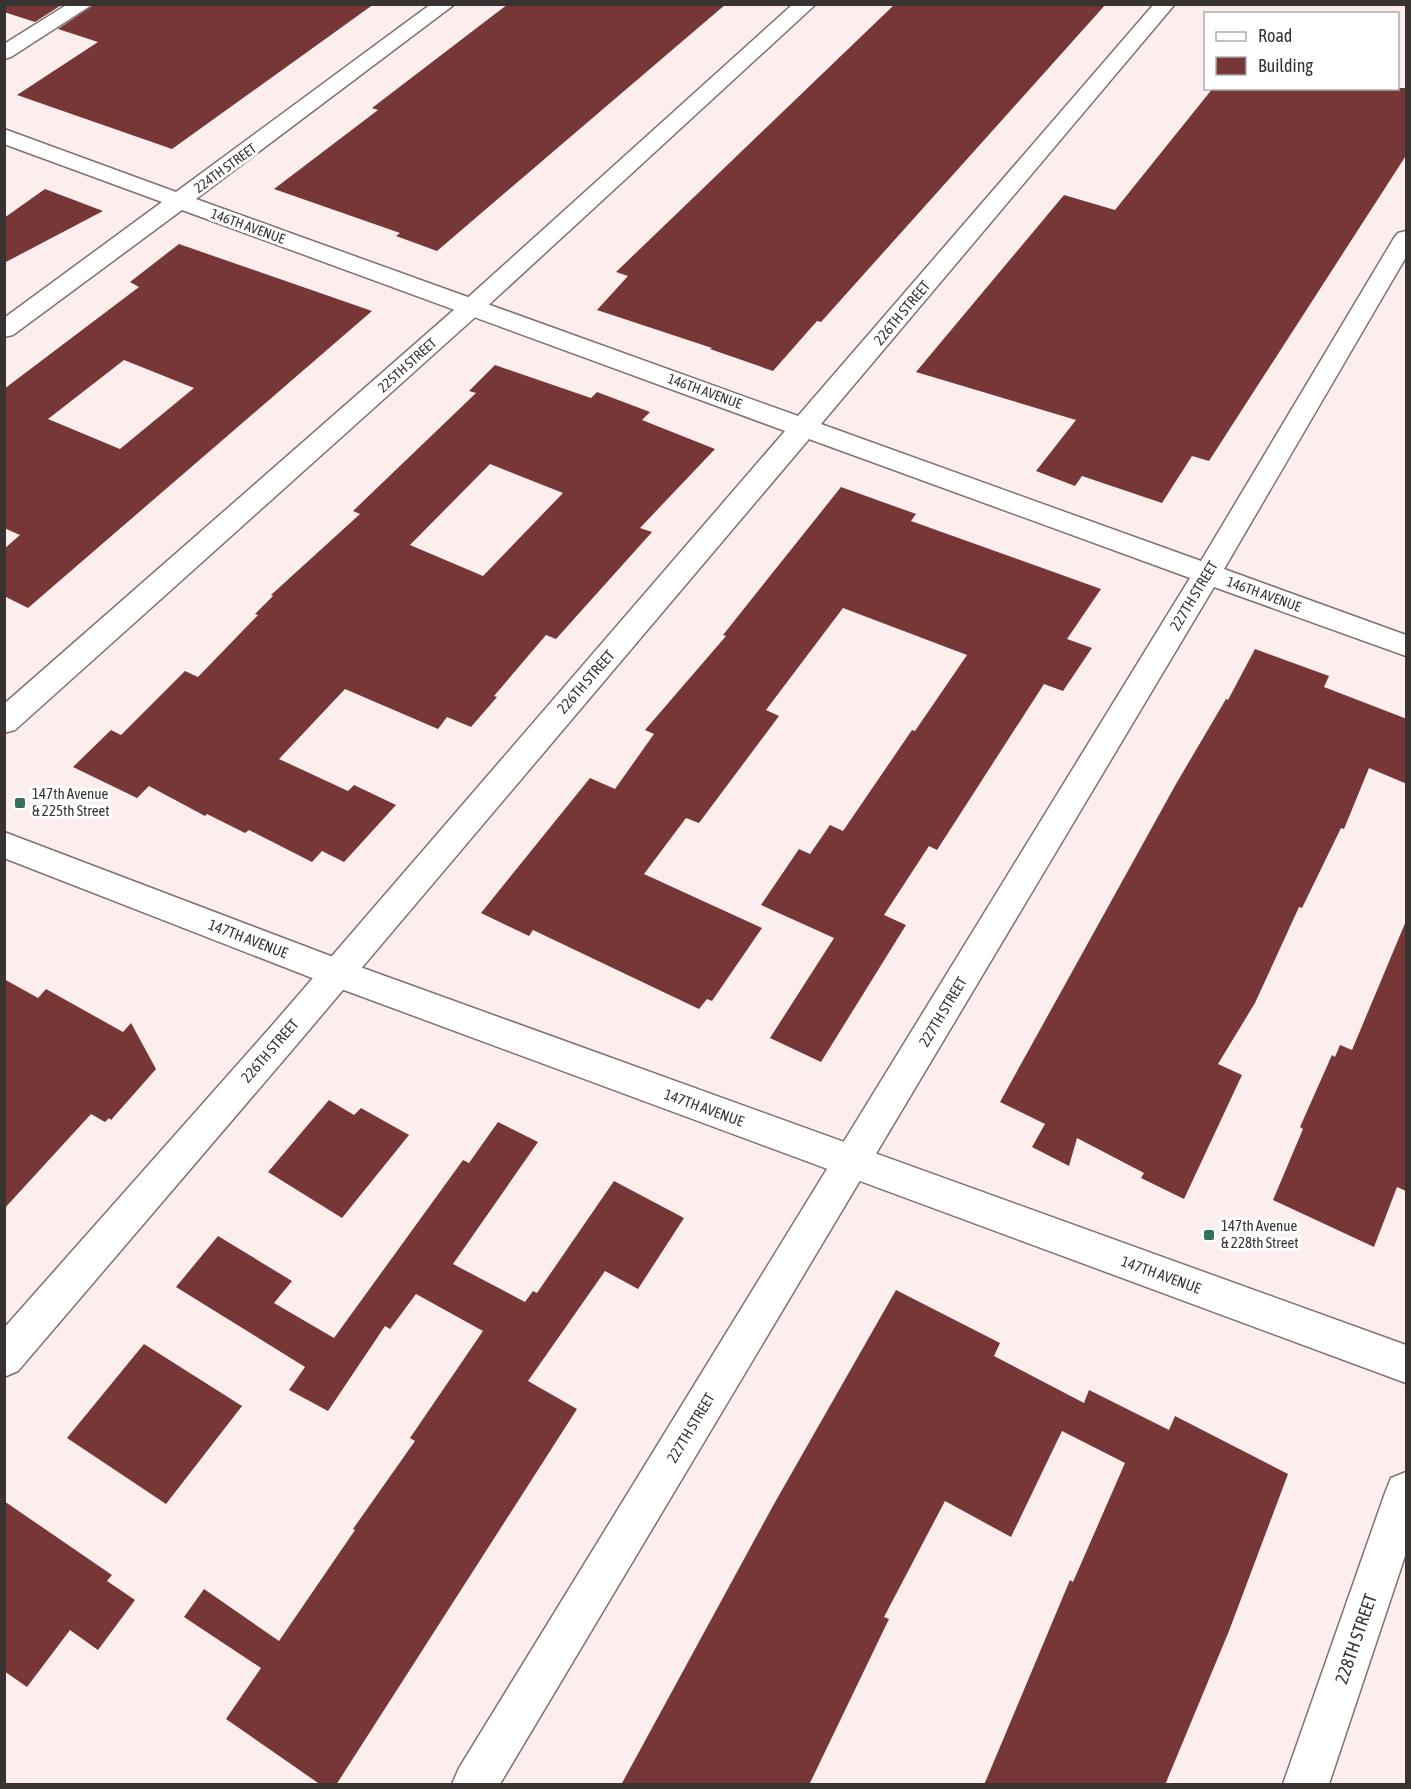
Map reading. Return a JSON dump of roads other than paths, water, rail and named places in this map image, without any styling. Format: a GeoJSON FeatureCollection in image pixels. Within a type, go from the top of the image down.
{"type":"FeatureCollection","features":[{"type":"Feature","properties":{"kind":"street"},"geometry":{"type":"LineString","coordinates":[[4,53],[83,4]]}},
{"type":"Feature","properties":{"kind":"street","name":"224TH STREET"},"geometry":{"type":"LineString","coordinates":[[4,330],[445,4]]}},
{"type":"Feature","properties":{"kind":"street","name":"225TH STREET"},"geometry":{"type":"LineString","coordinates":[[4,722],[473,306],[806,4]]}},
{"type":"Feature","properties":{"kind":"street","name":"226TH STREET"},"geometry":{"type":"LineString","coordinates":[[4,1358],[337,973],[1165,4]]}},
{"type":"Feature","properties":{"kind":"street","name":"146TH AVENUE"},"geometry":{"type":"LineString","coordinates":[[4,136],[1407,646]]}},
{"type":"Feature","properties":{"kind":"street","name":"227TH STREET"},"geometry":{"type":"LineString","coordinates":[[475,1785],[1208,573],[1407,238]]}},
{"type":"Feature","properties":{"kind":"street","name":"147TH AVENUE"},"geometry":{"type":"LineString","coordinates":[[4,844],[337,973],[1407,1364]]}},
{"type":"Feature","properties":{"kind":"street","name":"228TH STREET"},"geometry":{"type":"LineString","coordinates":[[1306,1785],[1407,1493]]}},
{"type":"Feature","properties":{"kind":"place","name":"147th Avenue & 225th Street"},"geometry":{"type":"Point","coordinates":[20,803]}},
{"type":"Feature","properties":{"kind":"place","name":"147th Avenue & 228th Street"},"geometry":{"type":"Point","coordinates":[1209,1235]}}]}
